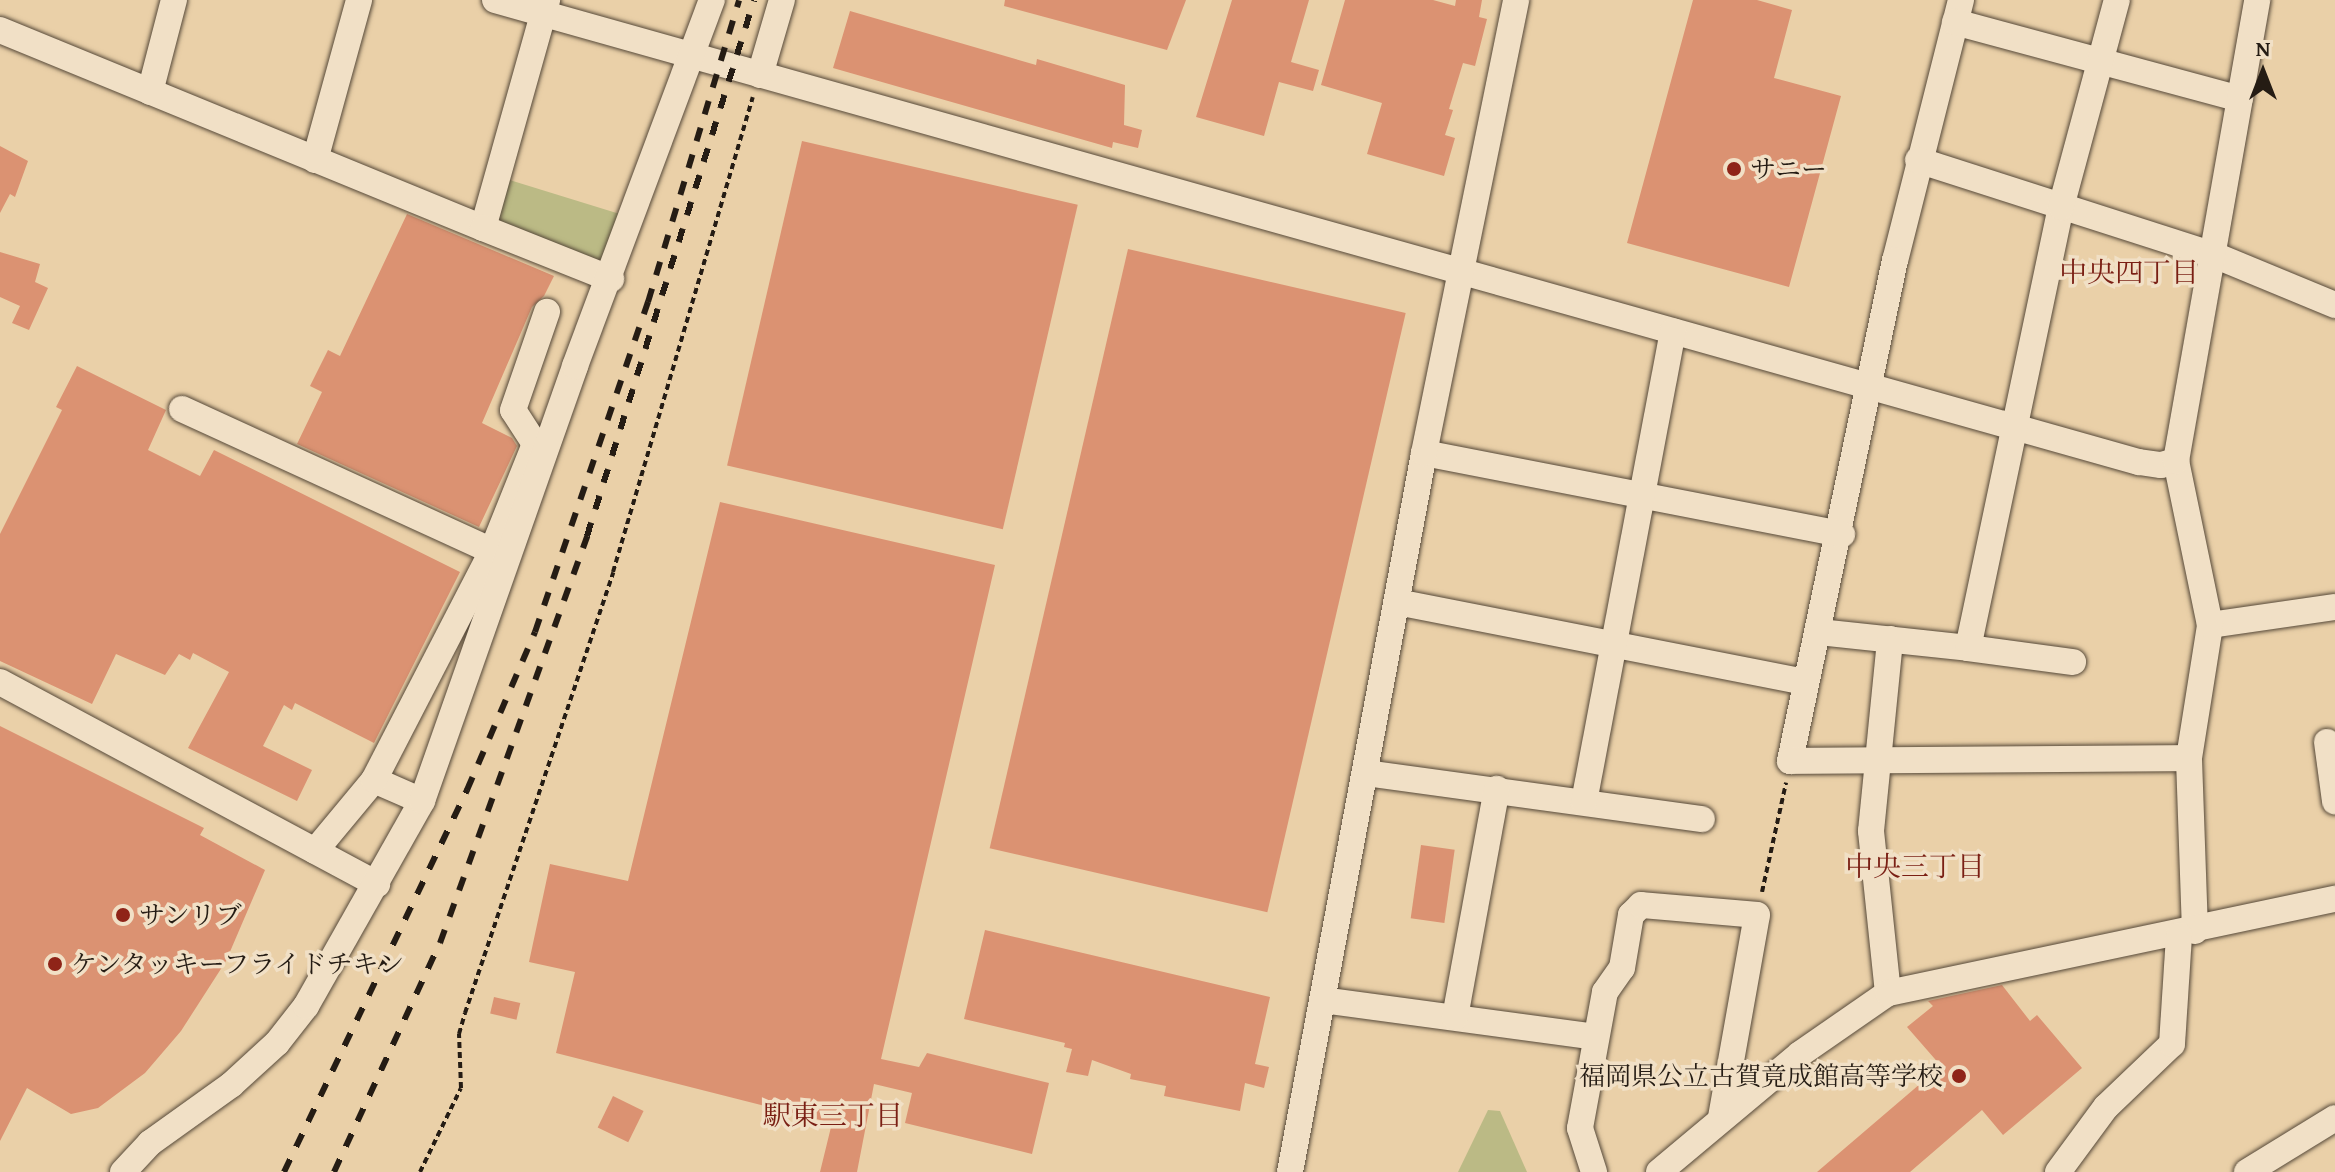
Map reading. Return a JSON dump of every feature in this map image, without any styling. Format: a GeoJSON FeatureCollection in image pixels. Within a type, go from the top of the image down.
{"type":"FeatureCollection","features":[{"type":"Feature","properties":{"kind":"street"},"geometry":{"type":"LineString","coordinates":[[150,92],[174,0]]}},
{"type":"Feature","properties":{"kind":"street"},"geometry":{"type":"LineString","coordinates":[[315,160],[359,0]]}},
{"type":"Feature","properties":{"kind":"street"},"geometry":{"type":"LineString","coordinates":[[495,0],[545,7],[695,57],[1461,268],[2139,462],[2161,465],[2176,461]]}},
{"type":"Feature","properties":{"kind":"street"},"geometry":{"type":"LineString","coordinates":[[123,1172],[150,1143],[231,1085],[277,1043],[306,1006],[422,801],[575,366],[611,279],[680,78],[695,57],[712,0]]}},
{"type":"Feature","properties":{"kind":"street"},"geometry":{"type":"LineString","coordinates":[[760,75],[782,0]]}},
{"type":"Feature","properties":{"kind":"street"},"geometry":{"type":"LineString","coordinates":[[1290,1172],[1424,453],[1516,0]]}},
{"type":"Feature","properties":{"kind":"street"},"geometry":{"type":"LineString","coordinates":[[1968,648],[2061,207],[2117,0]]}},
{"type":"Feature","properties":{"kind":"street"},"geometry":{"type":"LineString","coordinates":[[2058,1172],[2106,1107],[2172,1044],[2187,933],[2189,758],[2210,625],[2176,461],[2257,0]]}},
{"type":"Feature","properties":{"kind":"street"},"geometry":{"type":"LineString","coordinates":[[483,228],[545,7]]}},
{"type":"Feature","properties":{"kind":"street"},"geometry":{"type":"LineString","coordinates":[[2189,758],[1875,764],[1790,761],[1842,534],[1918,160],[1958,11],[2100,62],[2240,99]]}},
{"type":"Feature","properties":{"kind":"street"},"geometry":{"type":"LineString","coordinates":[[0,30],[611,279]]}},
{"type":"Feature","properties":{"kind":"street"},"geometry":{"type":"LineString","coordinates":[[1918,160],[2214,255],[2335,305]]}},
{"type":"Feature","properties":{"kind":"street"},"geometry":{"type":"LineString","coordinates":[[315,851],[374,780],[492,551],[535,444],[513,410],[547,312]]}},
{"type":"Feature","properties":{"kind":"street"},"geometry":{"type":"LineString","coordinates":[[1584,802],[1673,331]]}},
{"type":"Feature","properties":{"kind":"street"},"geometry":{"type":"LineString","coordinates":[[182,409],[492,551]]}},
{"type":"Feature","properties":{"kind":"street"},"geometry":{"type":"LineString","coordinates":[[1424,453],[1842,534]]}},
{"type":"Feature","properties":{"kind":"street"},"geometry":{"type":"LineString","coordinates":[[1397,602],[1806,682]]}},
{"type":"Feature","properties":{"kind":"street"},"geometry":{"type":"LineString","coordinates":[[2210,625],[2335,607]]}},
{"type":"Feature","properties":{"kind":"street"},"geometry":{"type":"LineString","coordinates":[[1819,632],[2073,662]]}},
{"type":"Feature","properties":{"kind":"street"},"geometry":{"type":"LineString","coordinates":[[1888,993],[1871,831],[1875,764],[1890,639]]}},
{"type":"Feature","properties":{"kind":"street"},"geometry":{"type":"LineString","coordinates":[[0,682],[377,884]]}},
{"type":"Feature","properties":{"kind":"street"},"geometry":{"type":"LineString","coordinates":[[2327,742],[2335,801]]}},
{"type":"Feature","properties":{"kind":"street"},"geometry":{"type":"LineString","coordinates":[[1365,773],[1702,819]]}},
{"type":"Feature","properties":{"kind":"street"},"geometry":{"type":"LineString","coordinates":[[374,780],[422,801]]}},
{"type":"Feature","properties":{"kind":"street"},"geometry":{"type":"LineString","coordinates":[[1455,1017],[1497,789]]}},
{"type":"Feature","properties":{"kind":"street"},"geometry":{"type":"LineString","coordinates":[[1659,1172],[1721,1118],[1888,993],[2187,933],[2335,899]]}},
{"type":"Feature","properties":{"kind":"street"},"geometry":{"type":"LineString","coordinates":[[1594,1172],[1580,1128],[1596,1037],[1605,992],[1622,968],[1631,915],[1641,905],[1757,915],[1721,1118]]}},
{"type":"Feature","properties":{"kind":"street"},"geometry":{"type":"LineString","coordinates":[[1323,1000],[1596,1037]]}},
{"type":"Feature","properties":{"kind":"street"},"geometry":{"type":"LineString","coordinates":[[2247,1172],[2335,1118]]}},
{"type":"Feature","properties":{"kind":"path"},"geometry":{"type":"LineString","coordinates":[[420,1172],[461,1088],[459,1034],[465,1013],[613,572],[760,75]]}},
{"type":"Feature","properties":{"kind":"path"},"geometry":{"type":"LineString","coordinates":[[1757,915],[1790,761]]}},
{"type":"Feature","properties":{"kind":"shaded area"},"geometry":{"type":"Polygon","coordinates":[[[503,178],[623,215],[607,261],[597,265],[494,223],[503,178]]]}},
{"type":"Feature","properties":{"kind":"shaded area"},"geometry":{"type":"Polygon","coordinates":[[[1488,1110],[1500,1111],[1527,1172],[1458,1172],[1488,1110]]]}},
{"type":"Feature","properties":{"kind":"building"},"geometry":{"type":"Polygon","coordinates":[[[1005,0],[1186,0],[1167,50],[1004,6],[1005,0]]]}},
{"type":"Feature","properties":{"kind":"building"},"geometry":{"type":"Polygon","coordinates":[[[1232,0],[1309,0],[1291,62],[1319,70],[1313,91],[1279,82],[1264,136],[1196,117],[1232,0]]]}},
{"type":"Feature","properties":{"kind":"building"},"geometry":{"type":"Polygon","coordinates":[[[1345,0],[1433,0],[1455,6],[1456,0],[1482,0],[1479,17],[1487,19],[1475,66],[1463,63],[1449,109],[1453,110],[1445,135],[1455,138],[1444,176],[1367,154],[1382,103],[1321,85],[1345,0]]]}},
{"type":"Feature","properties":{"kind":"building","name":"サニー"},"geometry":{"type":"Polygon","coordinates":[[[1693,0],[1757,0],[1792,10],[1774,78],[1841,96],[1789,287],[1627,243],[1693,0]]]}},
{"type":"Feature","properties":{"kind":"building"},"geometry":{"type":"Polygon","coordinates":[[[850,11],[1036,65],[1037,59],[1125,85],[1124,125],[1142,130],[1138,148],[1113,142],[1112,148],[833,68],[850,11]]]}},
{"type":"Feature","properties":{"kind":"building"},"geometry":{"type":"Polygon","coordinates":[[[802,141],[1078,205],[1003,529],[727,465],[802,141]]]}},
{"type":"Feature","properties":{"kind":"building"},"geometry":{"type":"Polygon","coordinates":[[[0,146],[28,161],[15,197],[10,194],[0,213],[0,146]]]}},
{"type":"Feature","properties":{"kind":"building"},"geometry":{"type":"Polygon","coordinates":[[[407,214],[554,276],[544,296],[532,307],[482,423],[512,438],[517,446],[479,527],[297,444],[322,392],[310,386],[328,350],[340,356],[407,214]]]}},
{"type":"Feature","properties":{"kind":"building"},"geometry":{"type":"Polygon","coordinates":[[[1128,249],[1406,313],[1267,912],[990,848],[1128,249]]]}},
{"type":"Feature","properties":{"kind":"building"},"geometry":{"type":"Polygon","coordinates":[[[0,252],[40,264],[35,282],[48,288],[29,330],[12,323],[20,306],[0,297],[0,252]]]}},
{"type":"Feature","properties":{"kind":"building"},"geometry":{"type":"Polygon","coordinates":[[[77,366],[166,410],[148,450],[200,476],[214,450],[460,572],[374,743],[295,703],[292,710],[284,705],[263,746],[312,770],[297,801],[188,748],[229,672],[193,653],[190,660],[179,654],[165,675],[116,654],[92,704],[0,661],[0,534],[62,410],[56,407],[77,366]]]}},
{"type":"Feature","properties":{"kind":"building"},"geometry":{"type":"Polygon","coordinates":[[[720,502],[995,565],[881,1059],[919,1067],[927,1053],[1049,1083],[1032,1154],[905,1123],[912,1093],[874,1084],[857,1172],[820,1172],[832,1123],[556,1053],[575,972],[529,962],[550,864],[628,881],[720,502]]]}},
{"type":"Feature","properties":{"kind":"building","name":"サンリブ"},"geometry":{"type":"Polygon","coordinates":[[[0,726],[204,828],[200,835],[265,870],[226,961],[181,1031],[145,1073],[98,1108],[71,1114],[27,1088],[0,1141],[0,726]]]}},
{"type":"Feature","properties":{"kind":"building"},"geometry":{"type":"Polygon","coordinates":[[[1421,845],[1455,850],[1444,923],[1411,918],[1421,845]]]}},
{"type":"Feature","properties":{"kind":"building"},"geometry":{"type":"Polygon","coordinates":[[[985,930],[1270,997],[1255,1064],[1269,1067],[1264,1088],[1245,1083],[1240,1111],[1164,1096],[1166,1086],[1130,1079],[1131,1074],[1092,1060],[1088,1076],[1066,1072],[1072,1049],[1064,1047],[1065,1043],[964,1019],[985,930]]]}},
{"type":"Feature","properties":{"kind":"building"},"geometry":{"type":"Polygon","coordinates":[[[2002,985],[2030,1021],[2037,1015],[2082,1068],[2003,1135],[1982,1110],[1910,1172],[1817,1172],[1941,1066],[1907,1027],[1933,1006],[1928,1001],[2002,985]]]}},
{"type":"Feature","properties":{"kind":"building"},"geometry":{"type":"Polygon","coordinates":[[[494,997],[520,1003],[516,1020],[490,1014],[494,997]]]}},
{"type":"Feature","properties":{"kind":"building"},"geometry":{"type":"Polygon","coordinates":[[[613,1096],[644,1111],[628,1142],[598,1127],[613,1096]]]}},
{"type":"Feature","properties":{"kind":"railway"},"geometry":{"type":"LineString","coordinates":[[284,1172],[467,790],[535,632],[648,302],[739,0]]}},
{"type":"Feature","properties":{"kind":"railway"},"geometry":{"type":"LineString","coordinates":[[334,1172],[440,943],[587,536],[754,0]]}},
{"type":"Feature","properties":{"kind":"place","name":"サニー"},"geometry":{"type":"Point","coordinates":[1734,169]}},
{"type":"Feature","properties":{"kind":"place","name":"サンリブ"},"geometry":{"type":"Point","coordinates":[123,915]}},
{"type":"Feature","properties":{"kind":"place","name":"ケンタッキーフライドチキン"},"geometry":{"type":"Point","coordinates":[55,964]}},
{"type":"Feature","properties":{"kind":"place","name":"福岡県公立古賀竟成館高等学校"},"geometry":{"type":"Point","coordinates":[1959,1076]}},
{"type":"Feature","properties":{"kind":"district","name":"中央四丁目"},"geometry":{"type":"Point","coordinates":[2129,272]}},
{"type":"Feature","properties":{"kind":"district","name":"中央三丁目"},"geometry":{"type":"Point","coordinates":[1915,866]}},
{"type":"Feature","properties":{"kind":"district","name":"駅東三丁目"},"geometry":{"type":"Point","coordinates":[833,1115]}}]}
